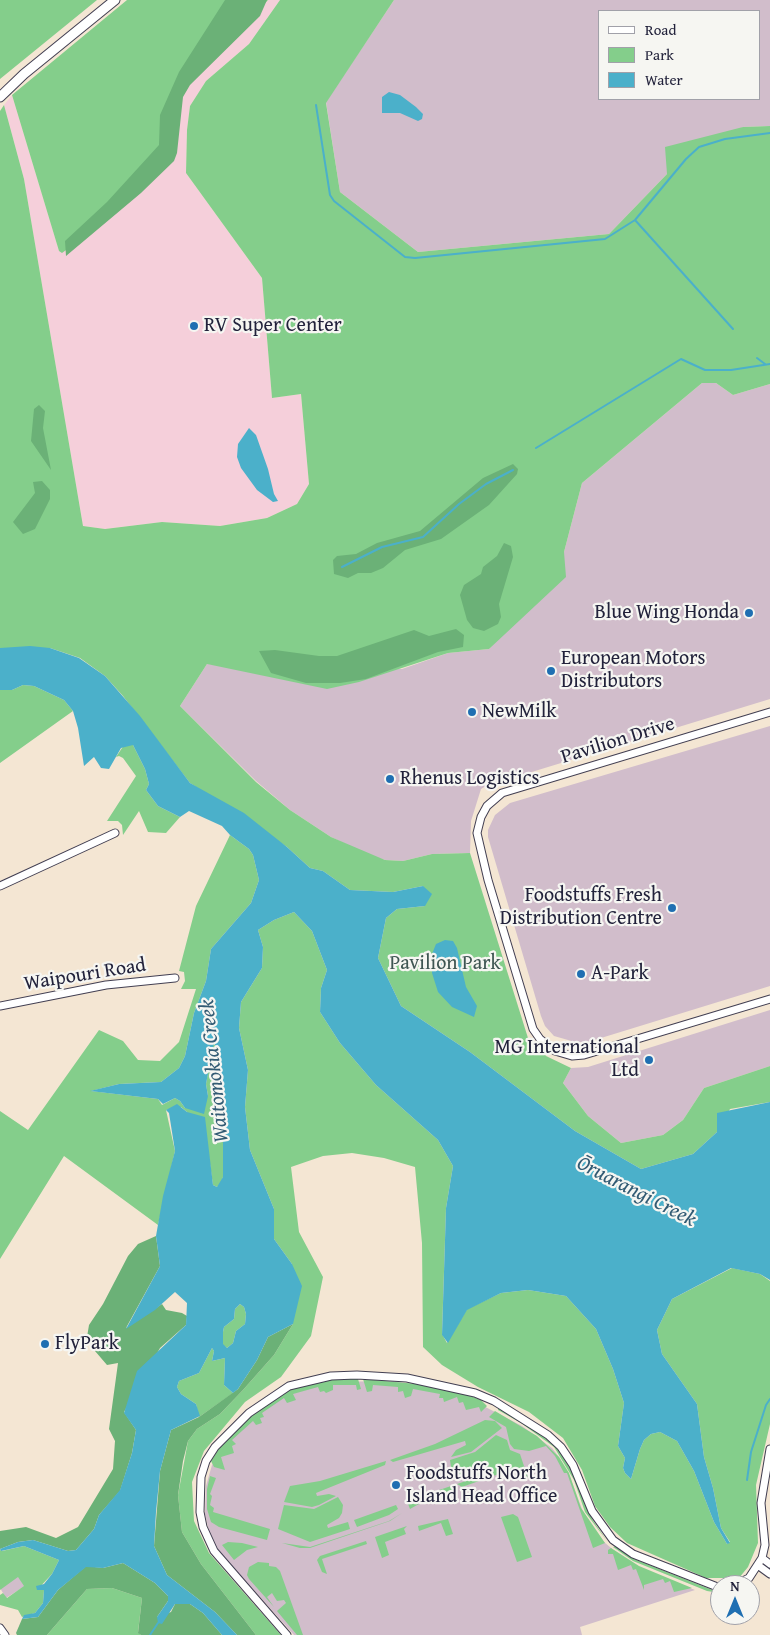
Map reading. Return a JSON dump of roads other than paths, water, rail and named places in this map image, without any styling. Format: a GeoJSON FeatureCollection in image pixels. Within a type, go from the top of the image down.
{"type":"FeatureCollection","features":[{"type":"Feature","properties":{"kind":"street"},"geometry":{"type":"LineString","coordinates":[[0,98],[24,74],[115,0]]}},
{"type":"Feature","properties":{"kind":"street","name":"Pavilion Drive"},"geometry":{"type":"LineString","coordinates":[[770,712],[502,793],[487,806],[477,833],[488,880],[533,1028],[540,1039],[555,1051],[572,1056],[584,1055],[770,999]]}},
{"type":"Feature","properties":{"kind":"street"},"geometry":{"type":"LineString","coordinates":[[0,886],[114,832]]}},
{"type":"Feature","properties":{"kind":"street","name":"Waipouri Road"},"geometry":{"type":"LineString","coordinates":[[0,1006],[106,985],[175,978]]}},
{"type":"Feature","properties":{"kind":"street"},"geometry":{"type":"LineString","coordinates":[[287,1635],[214,1552],[203,1527],[200,1512],[201,1477],[206,1462],[215,1447],[249,1413],[289,1386],[331,1376],[357,1375],[407,1378],[460,1389],[494,1401],[548,1435],[561,1448],[573,1465],[592,1511],[613,1540],[633,1554],[710,1584]]}},
{"type":"Feature","properties":{"kind":"street"},"geometry":{"type":"LineString","coordinates":[[751,1575],[760,1562],[764,1545],[761,1503],[770,1449]]}},
{"type":"Feature","properties":{"kind":"street"},"geometry":{"type":"LineString","coordinates":[[760,1562],[770,1564]]}},
{"type":"Feature","properties":{"kind":"street"},"geometry":{"type":"LineString","coordinates":[[760,1562],[770,1574]]}},
{"type":"Feature","properties":{"kind":"street"},"geometry":{"type":"LineString","coordinates":[[0,1628],[5,1635]]}},
{"type":"Feature","properties":{"kind":"water"},"geometry":{"type":"Polygon","coordinates":[[[389,92],[400,95],[416,107],[423,114],[422,119],[418,121],[400,113],[382,113],[382,97],[389,92]]]}},
{"type":"Feature","properties":{"kind":"water"},"geometry":{"type":"Polygon","coordinates":[[[249,428],[256,435],[268,469],[274,494],[278,501],[273,502],[257,490],[241,468],[237,457],[238,444],[249,428]]]}},
{"type":"Feature","properties":{"kind":"water","name":"Ōruarangi Creek"},"geometry":{"type":"Polygon","coordinates":[[[30,646],[50,648],[79,658],[105,676],[140,716],[190,783],[244,813],[310,868],[323,871],[350,890],[393,892],[423,886],[432,894],[425,906],[397,909],[386,918],[378,958],[401,1006],[470,1052],[575,1131],[641,1169],[693,1154],[717,1132],[717,1113],[770,1102],[770,1280],[760,1274],[731,1268],[672,1299],[657,1330],[662,1354],[697,1404],[704,1457],[713,1488],[721,1528],[730,1543],[727,1544],[714,1522],[694,1471],[677,1441],[660,1432],[651,1434],[644,1440],[640,1449],[631,1479],[625,1473],[623,1468],[625,1458],[618,1446],[624,1403],[613,1369],[596,1329],[566,1296],[528,1290],[501,1293],[467,1310],[448,1343],[442,1335],[446,1208],[453,1166],[438,1140],[376,1085],[340,1043],[320,1012],[321,988],[327,970],[312,931],[294,912],[274,920],[258,930],[263,947],[262,968],[241,1002],[239,1028],[248,1070],[245,1107],[250,1150],[274,1209],[274,1239],[292,1264],[302,1286],[293,1324],[268,1337],[257,1360],[238,1389],[233,1393],[224,1385],[225,1358],[212,1361],[214,1351],[212,1348],[199,1373],[179,1381],[177,1387],[181,1394],[196,1404],[200,1416],[171,1430],[160,1471],[156,1512],[154,1546],[167,1575],[215,1612],[237,1635],[222,1635],[203,1613],[190,1604],[175,1604],[162,1624],[158,1623],[157,1617],[168,1601],[168,1596],[155,1583],[123,1563],[103,1568],[86,1567],[58,1590],[38,1617],[22,1619],[24,1615],[35,1613],[43,1603],[44,1590],[37,1590],[36,1586],[44,1584],[59,1560],[24,1546],[1,1551],[0,1549],[18,1542],[33,1540],[68,1551],[76,1550],[94,1529],[99,1515],[120,1490],[132,1453],[136,1430],[124,1413],[137,1371],[186,1325],[187,1303],[175,1292],[155,1310],[126,1329],[160,1266],[156,1236],[163,1196],[175,1151],[169,1113],[166,1110],[177,1104],[187,1112],[205,1117],[213,1185],[217,1187],[223,1177],[223,1085],[216,1070],[219,1052],[214,1043],[206,1084],[208,1096],[204,1114],[185,1108],[175,1098],[163,1104],[158,1099],[90,1091],[119,1084],[161,1082],[179,1068],[185,1056],[194,1013],[206,981],[211,949],[251,903],[259,880],[253,855],[249,849],[230,835],[222,826],[189,811],[180,817],[158,806],[146,790],[149,784],[145,769],[133,745],[121,748],[109,769],[101,768],[94,757],[84,766],[78,728],[73,711],[64,700],[34,686],[23,685],[12,690],[0,690],[0,648],[30,646]],[[240,1304],[235,1309],[234,1319],[224,1327],[223,1344],[227,1348],[233,1343],[236,1331],[245,1324],[246,1314],[244,1307],[240,1304]]]}},
{"type":"Feature","properties":{"kind":"water"},"geometry":{"type":"Polygon","coordinates":[[[445,940],[453,941],[457,948],[466,987],[477,1006],[474,1017],[452,1007],[438,992],[432,973],[432,954],[436,944],[445,940]]]}},
{"type":"Feature","properties":{"kind":"waterway"},"geometry":{"type":"LineString","coordinates":[[316,105],[330,195],[334,201],[405,257],[415,258],[605,239],[635,220],[686,159],[699,147],[725,139],[770,133]]}},
{"type":"Feature","properties":{"kind":"waterway"},"geometry":{"type":"LineString","coordinates":[[635,220],[733,329]]}},
{"type":"Feature","properties":{"kind":"waterway"},"geometry":{"type":"LineString","coordinates":[[757,358],[765,364]]}},
{"type":"Feature","properties":{"kind":"waterway"},"geometry":{"type":"LineString","coordinates":[[536,448],[681,359],[705,370],[731,370],[770,364]]}},
{"type":"Feature","properties":{"kind":"waterway"},"geometry":{"type":"LineString","coordinates":[[342,567],[382,547],[423,537],[459,504],[486,484],[513,470]]}},
{"type":"Feature","properties":{"kind":"waterway"},"geometry":{"type":"LineString","coordinates":[[747,1480],[751,1452],[766,1405],[770,1399]]}},
{"type":"Feature","properties":{"kind":"waterway"},"geometry":{"type":"LineString","coordinates":[[150,1635],[158,1623]]}},
{"type":"Feature","properties":{"kind":"place","name":"RV Super Center"},"geometry":{"type":"Point","coordinates":[194,326]}},
{"type":"Feature","properties":{"kind":"place","name":"Blue Wing Honda"},"geometry":{"type":"Point","coordinates":[749,613]}},
{"type":"Feature","properties":{"kind":"place","name":"European Motors Distributors"},"geometry":{"type":"Point","coordinates":[551,671]}},
{"type":"Feature","properties":{"kind":"place","name":"NewMilk"},"geometry":{"type":"Point","coordinates":[472,712]}},
{"type":"Feature","properties":{"kind":"place","name":"Rhenus Logistics"},"geometry":{"type":"Point","coordinates":[390,779]}},
{"type":"Feature","properties":{"kind":"place","name":"Foodstuffs Fresh Distribution Centre"},"geometry":{"type":"Point","coordinates":[672,908]}},
{"type":"Feature","properties":{"kind":"place","name":"A-Park"},"geometry":{"type":"Point","coordinates":[581,974]}},
{"type":"Feature","properties":{"kind":"place","name":"MG International Ltd"},"geometry":{"type":"Point","coordinates":[649,1060]}},
{"type":"Feature","properties":{"kind":"place","name":"FlyPark"},"geometry":{"type":"Point","coordinates":[45,1344]}},
{"type":"Feature","properties":{"kind":"place","name":"Foodstuffs North Island Head Office"},"geometry":{"type":"Point","coordinates":[396,1485]}},
{"type":"Feature","properties":{"kind":"park label","name":"Pavilion Park"},"geometry":{"type":"Point","coordinates":[445,964]}},
{"type":"Feature","properties":{"kind":"water label","name":"Waitomokia Creek"},"geometry":{"type":"Point","coordinates":[215,1071]}}]}
